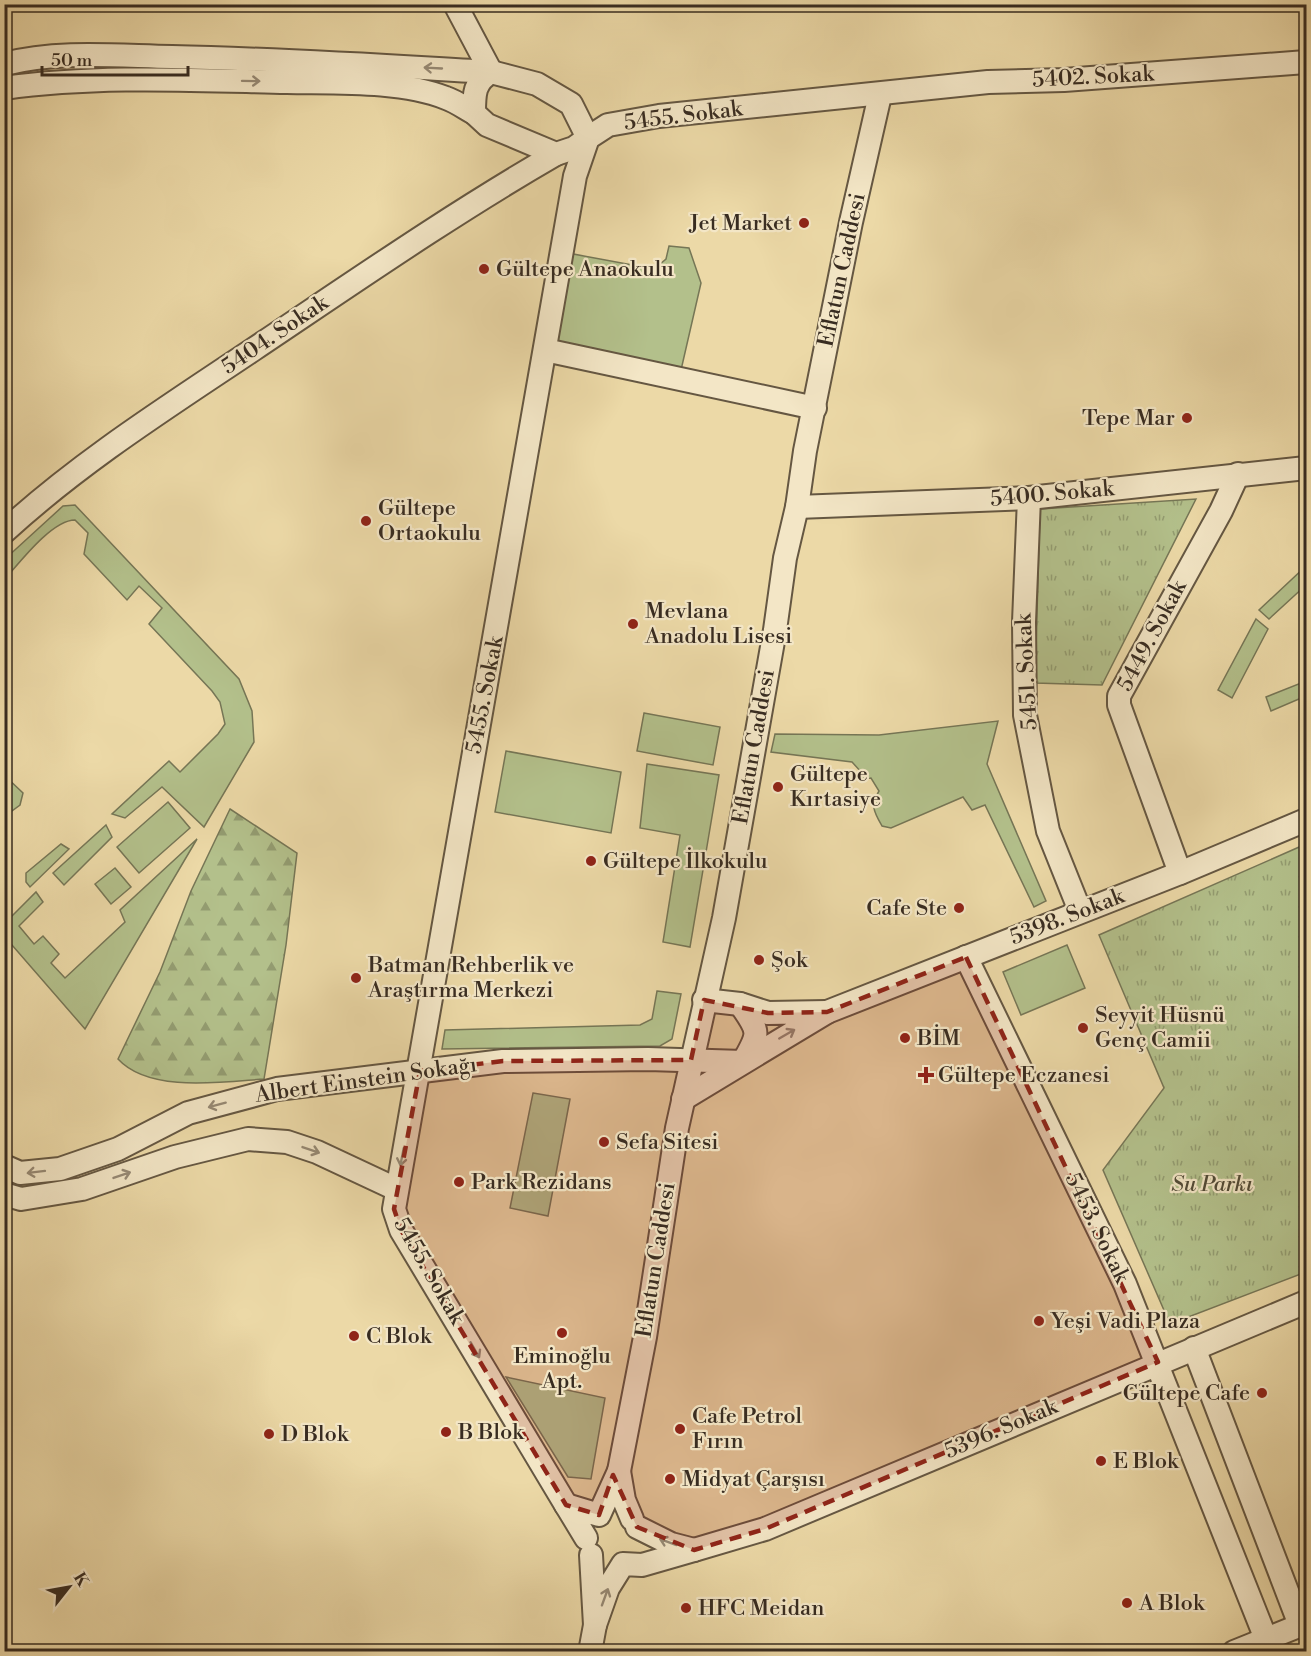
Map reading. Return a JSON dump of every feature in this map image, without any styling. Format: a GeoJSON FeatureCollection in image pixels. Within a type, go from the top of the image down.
{"type":"FeatureCollection","features":[{"type":"Feature","properties":{"kind":"street"},"geometry":{"type":"LineString","coordinates":[[455,4],[491,72]]}},
{"type":"Feature","properties":{"kind":"street"},"geometry":{"type":"LineString","coordinates":[[4,64],[34,57],[88,55],[230,58],[491,72],[537,84],[571,104],[588,138]]}},
{"type":"Feature","properties":{"kind":"street","name":"5402. Sokak"},"geometry":{"type":"LineString","coordinates":[[880,95],[988,82],[1064,80],[1306,62]]}},
{"type":"Feature","properties":{"kind":"street"},"geometry":{"type":"LineString","coordinates":[[474,113],[474,91],[480,78],[491,72]]}},
{"type":"Feature","properties":{"kind":"street"},"geometry":{"type":"LineString","coordinates":[[4,88],[52,81],[172,79],[333,83],[403,88],[446,98],[474,113],[487,125],[556,154]]}},
{"type":"Feature","properties":{"kind":"street","name":"5455. Sokak"},"geometry":{"type":"LineString","coordinates":[[588,1546],[566,1504],[401,1230],[394,1209],[575,176],[588,138],[608,125],[658,116],[880,95]]}},
{"type":"Feature","properties":{"kind":"street","name":"Eflatun Caddesi"},"geometry":{"type":"LineString","coordinates":[[619,1471],[645,1337],[683,1099],[724,918],[805,451],[842,263],[880,95]]}},
{"type":"Feature","properties":{"kind":"street","name":"5404. Sokak"},"geometry":{"type":"LineString","coordinates":[[4,532],[37,502],[217,374],[467,206],[556,154],[574,148],[588,138]]}},
{"type":"Feature","properties":{"kind":"street"},"geometry":{"type":"LineString","coordinates":[[545,350],[815,408]]}},
{"type":"Feature","properties":{"kind":"street","name":"5400. Sokak"},"geometry":{"type":"LineString","coordinates":[[797,507],[1029,498],[1306,468]]}},
{"type":"Feature","properties":{"kind":"street","name":"5449. Sokak"},"geometry":{"type":"LineString","coordinates":[[1180,873],[1119,705],[1119,696],[1221,511],[1238,474]]}},
{"type":"Feature","properties":{"kind":"street","name":"5451. Sokak"},"geometry":{"type":"LineString","coordinates":[[1029,498],[1024,622],[1025,715],[1048,831],[1080,911]]}},
{"type":"Feature","properties":{"kind":"street","name":"5398. Sokak"},"geometry":{"type":"LineString","coordinates":[[683,1099],[827,1012],[1180,873],[1306,820]]}},
{"type":"Feature","properties":{"kind":"street","name":"5453. Sokak"},"geometry":{"type":"LineString","coordinates":[[966,957],[1125,1284],[1158,1362],[1266,1639]]}},
{"type":"Feature","properties":{"kind":"street","name":"5398. Sokak"},"geometry":{"type":"LineString","coordinates":[[704,1000],[740,1004],[768,1013],[827,1012]]}},
{"type":"Feature","properties":{"kind":"street"},"geometry":{"type":"LineString","coordinates":[[740,1004],[756,1025],[757,1037],[742,1062]]}},
{"type":"Feature","properties":{"kind":"street","name":"Albert Einstein Sokağı"},"geometry":{"type":"LineString","coordinates":[[4,1166],[20,1173],[60,1169],[118,1149],[188,1113],[277,1089],[502,1061],[742,1062]]}},
{"type":"Feature","properties":{"kind":"street","name":"Albert Einstein Sokağı"},"geometry":{"type":"LineString","coordinates":[[4,1194],[21,1199],[81,1189],[175,1157],[248,1139],[287,1142],[317,1152],[396,1189]]}},
{"type":"Feature","properties":{"kind":"street","name":"5396. Sokak"},"geometry":{"type":"LineString","coordinates":[[623,1564],[642,1565],[765,1529],[1158,1362],[1306,1302]]}},
{"type":"Feature","properties":{"kind":"street"},"geometry":{"type":"LineString","coordinates":[[1194,1348],[1303,1624],[1234,1652]]}},
{"type":"Feature","properties":{"kind":"street"},"geometry":{"type":"LineString","coordinates":[[595,1625],[587,1529],[599,1515],[619,1471]]}},
{"type":"Feature","properties":{"kind":"street"},"geometry":{"type":"LineString","coordinates":[[590,1652],[595,1625],[608,1588],[623,1564],[636,1552],[640,1535],[624,1500],[619,1471]]}},
{"type":"Feature","properties":{"kind":"street"},"geometry":{"type":"LineString","coordinates":[[566,1504],[599,1515],[616,1512],[671,1544],[694,1550]]}},
{"type":"Feature","properties":{"kind":"street"},"geometry":{"type":"LineString","coordinates":[[588,1546],[605,1565],[623,1564]]}},
{"type":"Feature","properties":{"kind":"highlighted area"},"geometry":{"type":"Polygon","coordinates":[[[966,957],[1158,1362],[765,1529],[694,1550],[637,1527],[613,1475],[599,1515],[566,1505],[401,1230],[394,1209],[396,1189],[420,1071],[503,1061],[691,1060],[704,1000],[768,1013],[827,1012],[966,957]]]}},
{"type":"Feature","properties":{"kind":"green space"},"geometry":{"type":"Polygon","coordinates":[[[669,246],[689,248],[701,283],[681,370],[557,345],[573,254],[654,269],[666,259],[669,246]]]}},
{"type":"Feature","properties":{"kind":"green space"},"geometry":{"type":"Polygon","coordinates":[[[1196,499],[1102,685],[1035,683],[1040,509],[1196,499]]]}},
{"type":"Feature","properties":{"kind":"green space"},"geometry":{"type":"Polygon","coordinates":[[[75,505],[239,679],[252,711],[254,742],[204,827],[162,787],[125,818],[112,814],[169,761],[180,772],[225,724],[220,702],[212,691],[149,624],[162,608],[139,586],[127,600],[84,554],[88,533],[75,520],[56,527],[47,534],[5,579],[5,559],[63,506],[75,505]]]}},
{"type":"Feature","properties":{"kind":"green space"},"geometry":{"type":"Polygon","coordinates":[[[1306,566],[1306,585],[1269,619],[1259,610],[1306,566]]]}},
{"type":"Feature","properties":{"kind":"green space"},"geometry":{"type":"Polygon","coordinates":[[[1256,619],[1268,629],[1232,698],[1218,690],[1256,619]]]}},
{"type":"Feature","properties":{"kind":"green space"},"geometry":{"type":"Polygon","coordinates":[[[1306,681],[1306,696],[1271,711],[1266,697],[1306,681]]]}},
{"type":"Feature","properties":{"kind":"green space"},"geometry":{"type":"Polygon","coordinates":[[[644,713],[720,727],[713,765],[637,751],[644,713]]]}},
{"type":"Feature","properties":{"kind":"green space"},"geometry":{"type":"Polygon","coordinates":[[[998,721],[987,764],[1046,901],[1034,907],[985,805],[972,810],[963,797],[891,828],[882,826],[874,809],[879,791],[871,778],[860,779],[863,774],[852,762],[771,752],[775,734],[879,735],[998,721]]]}},
{"type":"Feature","properties":{"kind":"green space"},"geometry":{"type":"Polygon","coordinates":[[[506,751],[621,772],[611,833],[495,812],[506,751]]]}},
{"type":"Feature","properties":{"kind":"green space"},"geometry":{"type":"Polygon","coordinates":[[[647,764],[719,775],[690,947],[663,942],[680,835],[640,828],[647,764]]]}},
{"type":"Feature","properties":{"kind":"green space"},"geometry":{"type":"Polygon","coordinates":[[[4,775],[23,793],[20,805],[5,816],[4,775]]]}},
{"type":"Feature","properties":{"kind":"green space"},"geometry":{"type":"Polygon","coordinates":[[[168,802],[190,828],[139,873],[117,847],[168,802]]]}},
{"type":"Feature","properties":{"kind":"green space"},"geometry":{"type":"Polygon","coordinates":[[[230,809],[297,853],[286,945],[264,1079],[187,1083],[148,1077],[131,1070],[118,1059],[160,972],[191,891],[230,809]]]}},
{"type":"Feature","properties":{"kind":"green space"},"geometry":{"type":"Polygon","coordinates":[[[106,825],[112,837],[64,885],[53,873],[106,825]]]}},
{"type":"Feature","properties":{"kind":"green space"},"geometry":{"type":"Polygon","coordinates":[[[197,839],[85,1029],[5,937],[5,923],[36,892],[43,902],[19,926],[34,944],[43,936],[59,954],[51,963],[65,978],[125,922],[120,910],[197,839]]]}},
{"type":"Feature","properties":{"kind":"green space"},"geometry":{"type":"Polygon","coordinates":[[[61,844],[69,849],[30,887],[26,882],[26,873],[61,844]]]}},
{"type":"Feature","properties":{"kind":"green space","name":"Su Parkı"},"geometry":{"type":"Polygon","coordinates":[[[1306,844],[1306,1272],[1170,1324],[1103,1170],[1164,1088],[1099,935],[1306,844]]]}},
{"type":"Feature","properties":{"kind":"green space"},"geometry":{"type":"Polygon","coordinates":[[[115,868],[131,887],[111,904],[95,884],[115,868]]]}},
{"type":"Feature","properties":{"kind":"green space"},"geometry":{"type":"Polygon","coordinates":[[[1067,945],[1085,988],[1021,1015],[1003,972],[1067,945]]]}},
{"type":"Feature","properties":{"kind":"green space"},"geometry":{"type":"Polygon","coordinates":[[[657,991],[681,994],[672,1039],[660,1046],[442,1049],[445,1030],[640,1025],[652,1019],[657,991]]]}},
{"type":"Feature","properties":{"kind":"green space"},"geometry":{"type":"Polygon","coordinates":[[[533,1093],[570,1099],[548,1216],[510,1208],[533,1093]]]}},
{"type":"Feature","properties":{"kind":"green space"},"geometry":{"type":"Polygon","coordinates":[[[506,1377],[605,1398],[591,1479],[568,1477],[506,1377]]]}},
{"type":"Feature","properties":{"kind":"place","name":"Jet Market"},"geometry":{"type":"Point","coordinates":[804,223]}},
{"type":"Feature","properties":{"kind":"place","name":"Gültepe Anaokulu"},"geometry":{"type":"Point","coordinates":[484,269]}},
{"type":"Feature","properties":{"kind":"place","name":"Tepe Mar"},"geometry":{"type":"Point","coordinates":[1187,418]}},
{"type":"Feature","properties":{"kind":"place","name":"Gültepe Ortaokulu"},"geometry":{"type":"Point","coordinates":[366,521]}},
{"type":"Feature","properties":{"kind":"place","name":"Mevlana Anadolu Lisesi"},"geometry":{"type":"Point","coordinates":[633,624]}},
{"type":"Feature","properties":{"kind":"place","name":"Gültepe Kırtasiye"},"geometry":{"type":"Point","coordinates":[778,787]}},
{"type":"Feature","properties":{"kind":"place","name":"Gültepe İlkokulu"},"geometry":{"type":"Point","coordinates":[591,861]}},
{"type":"Feature","properties":{"kind":"place","name":"Cafe Ste"},"geometry":{"type":"Point","coordinates":[959,908]}},
{"type":"Feature","properties":{"kind":"place","name":"Şok"},"geometry":{"type":"Point","coordinates":[759,960]}},
{"type":"Feature","properties":{"kind":"place","name":"Batman Rehberlik ve Araştırma Merkezi"},"geometry":{"type":"Point","coordinates":[356,978]}},
{"type":"Feature","properties":{"kind":"place","name":"Seyyit Hüsnü Genç Camii"},"geometry":{"type":"Point","coordinates":[1083,1028]}},
{"type":"Feature","properties":{"kind":"place","name":"BİM"},"geometry":{"type":"Point","coordinates":[905,1038]}},
{"type":"Feature","properties":{"kind":"place","name":"Gültepe Eczanesi"},"geometry":{"type":"Point","coordinates":[926,1075]}},
{"type":"Feature","properties":{"kind":"place","name":"Sefa Sitesi"},"geometry":{"type":"Point","coordinates":[604,1142]}},
{"type":"Feature","properties":{"kind":"place","name":"Park Rezidans"},"geometry":{"type":"Point","coordinates":[459,1182]}},
{"type":"Feature","properties":{"kind":"place","name":"Yeşi Vadi Plaza"},"geometry":{"type":"Point","coordinates":[1039,1321]}},
{"type":"Feature","properties":{"kind":"place","name":"Eminoğlu Apt."},"geometry":{"type":"Point","coordinates":[562,1333]}},
{"type":"Feature","properties":{"kind":"place","name":"C Blok"},"geometry":{"type":"Point","coordinates":[354,1336]}},
{"type":"Feature","properties":{"kind":"place","name":"Gültepe Cafe"},"geometry":{"type":"Point","coordinates":[1262,1393]}},
{"type":"Feature","properties":{"kind":"place","name":"Cafe Petrol Fırın"},"geometry":{"type":"Point","coordinates":[680,1429]}},
{"type":"Feature","properties":{"kind":"place","name":"B Blok"},"geometry":{"type":"Point","coordinates":[446,1432]}},
{"type":"Feature","properties":{"kind":"place","name":"D Blok"},"geometry":{"type":"Point","coordinates":[269,1434]}},
{"type":"Feature","properties":{"kind":"place","name":"E Blok"},"geometry":{"type":"Point","coordinates":[1101,1461]}},
{"type":"Feature","properties":{"kind":"place","name":"Midyat Çarşısı"},"geometry":{"type":"Point","coordinates":[670,1479]}},
{"type":"Feature","properties":{"kind":"place","name":"A Blok"},"geometry":{"type":"Point","coordinates":[1127,1603]}},
{"type":"Feature","properties":{"kind":"place","name":"HFC Meidan"},"geometry":{"type":"Point","coordinates":[686,1608]}}]}
